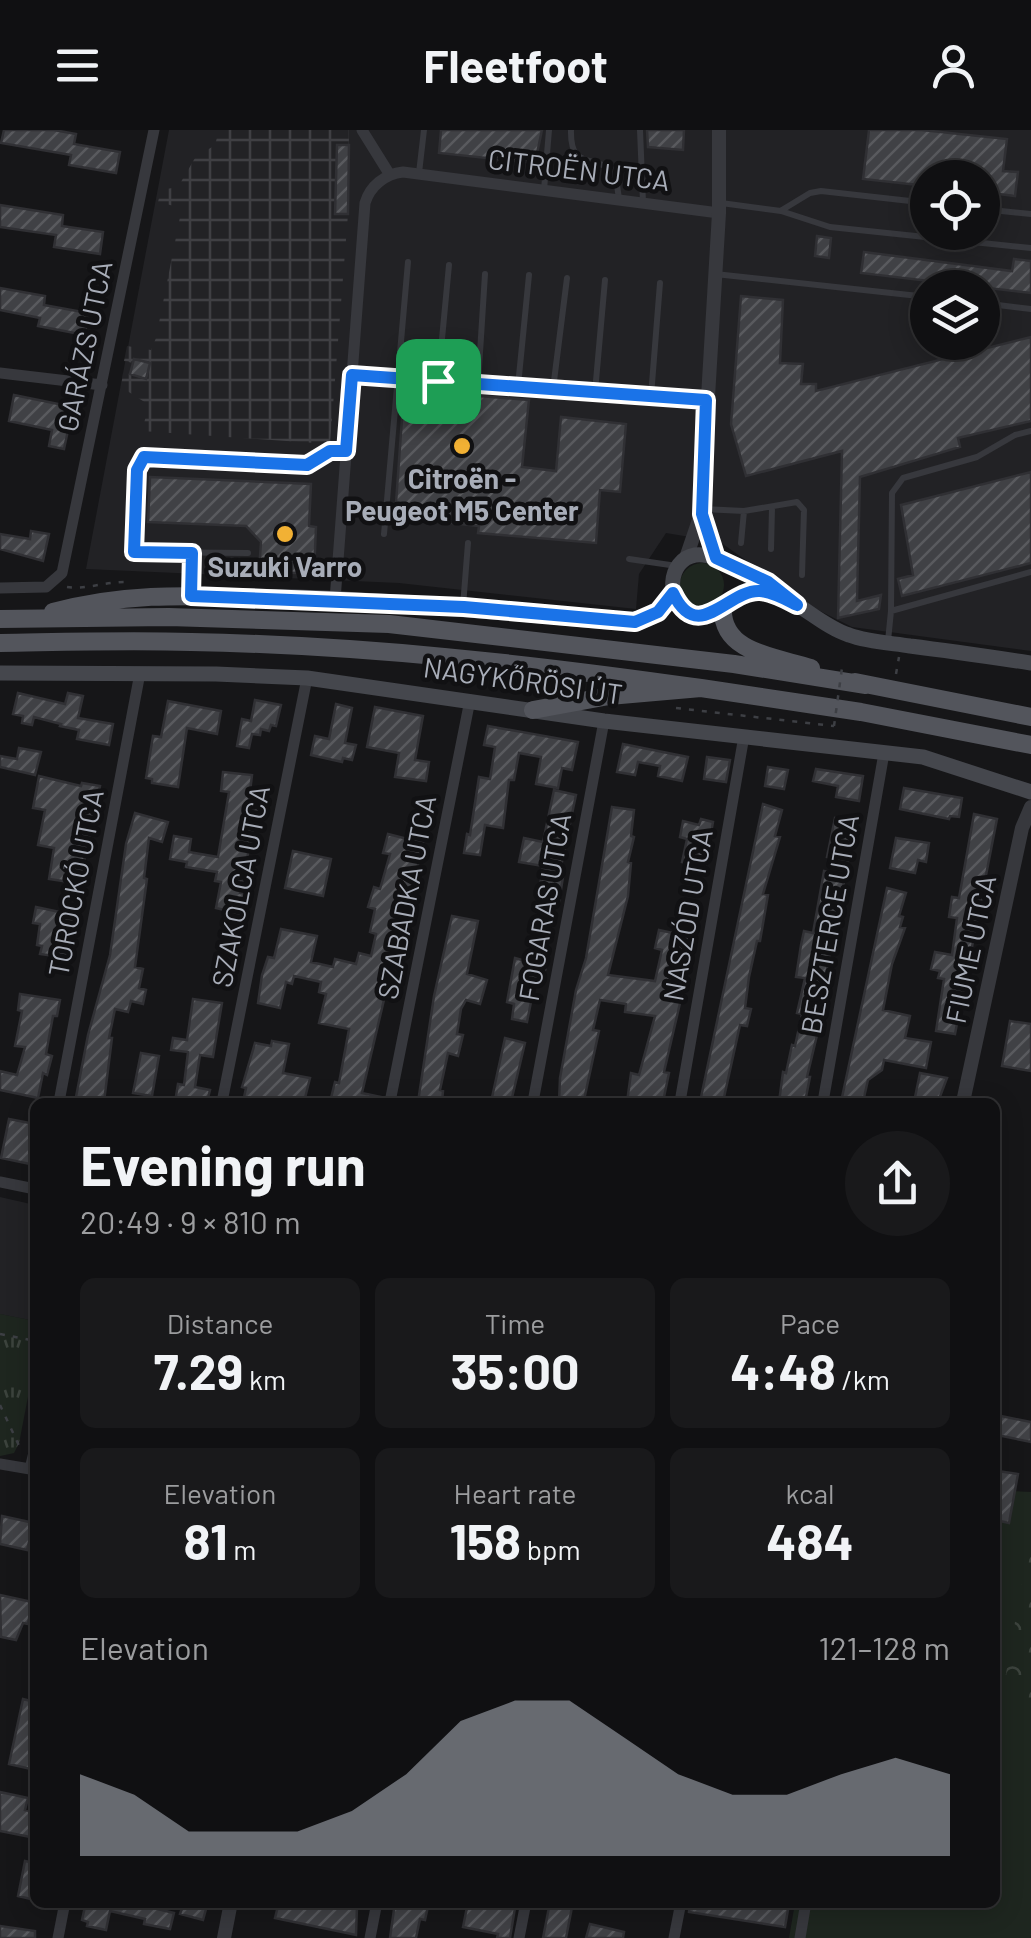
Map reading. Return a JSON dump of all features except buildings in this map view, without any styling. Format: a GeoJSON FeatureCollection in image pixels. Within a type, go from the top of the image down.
{"type":"FeatureCollection","features":[{"type":"Feature","properties":{"kind":"main road"},"geometry":{"type":"LineString","coordinates":[[797,605],[760,591],[740,595],[710,614],[692,614],[673,593],[672,582],[682,562],[701,554],[768,582],[840,632],[1031,663]]}},
{"type":"Feature","properties":{"kind":"main road"},"geometry":{"type":"LineString","coordinates":[[719,560],[732,581],[724,605],[726,629],[743,647],[866,686],[1031,717]]}},
{"type":"Feature","properties":{"kind":"main road"},"geometry":{"type":"LineString","coordinates":[[29,619],[120,597],[191,596],[464,607],[635,622],[658,612],[673,593]]}},
{"type":"Feature","properties":{"kind":"main road","name":"NAGYKŐRÖSI ÚT"},"geometry":{"type":"LineString","coordinates":[[0,619],[169,617],[389,624],[734,664],[866,686]]}},
{"type":"Feature","properties":{"kind":"main road","name":"NAGYKŐRÖSI ÚT"},"geometry":{"type":"LineString","coordinates":[[0,643],[193,642],[340,648],[564,669],[700,688]]}},
{"type":"Feature","properties":{"kind":"main road","name":"NAGYKŐRÖSI ÚT"},"geometry":{"type":"LineString","coordinates":[[0,673],[140,672],[307,678],[942,762],[1031,792]]}},
{"type":"Feature","properties":{"kind":"main road"},"geometry":{"type":"LineString","coordinates":[[533,710],[609,696],[700,688],[861,712],[1031,745]]}},
{"type":"Feature","properties":{"kind":"street","name":"GARÁZS UTCA"},"geometry":{"type":"LineString","coordinates":[[0,588],[46,587],[59,577],[154,130]]}},
{"type":"Feature","properties":{"kind":"street"},"geometry":{"type":"LineString","coordinates":[[335,600],[365,203],[372,188],[390,175],[362,130]]}},
{"type":"Feature","properties":{"kind":"street"},"geometry":{"type":"LineString","coordinates":[[682,562],[702,511],[719,208],[719,130]]}},
{"type":"Feature","properties":{"kind":"street","name":"CITROËN UTCA"},"geometry":{"type":"LineString","coordinates":[[390,175],[403,172],[719,208]]}},
{"type":"Feature","properties":{"kind":"street"},"geometry":{"type":"LineString","coordinates":[[0,374],[102,385]]}},
{"type":"Feature","properties":{"kind":"street"},"geometry":{"type":"LineString","coordinates":[[702,511],[719,560]]}},
{"type":"Feature","properties":{"kind":"street","name":"TOROCKÓ UTCA"},"geometry":{"type":"LineString","coordinates":[[60,1098],[140,672]]}},
{"type":"Feature","properties":{"kind":"street","name":"SZAKOLCA UTCA"},"geometry":{"type":"LineString","coordinates":[[223,1098],[307,678]]}},
{"type":"Feature","properties":{"kind":"street","name":"SZABADKA UTCA"},"geometry":{"type":"LineString","coordinates":[[391,1098],[470,700]]}},
{"type":"Feature","properties":{"kind":"street","name":"FOGARAS UTCA"},"geometry":{"type":"LineString","coordinates":[[535,1098],[604,720]]}},
{"type":"Feature","properties":{"kind":"street","name":"NASZÓD UTCA"},"geometry":{"type":"LineString","coordinates":[[681,1098],[744,736]]}},
{"type":"Feature","properties":{"kind":"street","name":"BESZTERCE UTCA"},"geometry":{"type":"LineString","coordinates":[[824,1098],[884,753]]}},
{"type":"Feature","properties":{"kind":"street","name":"FIUME UTCA"},"geometry":{"type":"LineString","coordinates":[[965,1098],[1022,828],[1031,807]]}},
{"type":"Feature","properties":{"kind":"street"},"geometry":{"type":"LineString","coordinates":[[0,1182],[30,1188]]}},
{"type":"Feature","properties":{"kind":"street"},"geometry":{"type":"LineString","coordinates":[[0,1464],[30,1469]]}},
{"type":"Feature","properties":{"kind":"street"},"geometry":{"type":"LineString","coordinates":[[58,1938],[64,1908]]}},
{"type":"Feature","properties":{"kind":"street"},"geometry":{"type":"LineString","coordinates":[[224,1938],[231,1908]]}},
{"type":"Feature","properties":{"kind":"street"},"geometry":{"type":"LineString","coordinates":[[370,1938],[377,1908]]}},
{"type":"Feature","properties":{"kind":"street"},"geometry":{"type":"LineString","coordinates":[[519,1938],[525,1908]]}},
{"type":"Feature","properties":{"kind":"street"},"geometry":{"type":"LineString","coordinates":[[674,1938],[680,1908]]}},
{"type":"Feature","properties":{"kind":"street"},"geometry":{"type":"LineString","coordinates":[[800,1938],[805,1908]]}},
{"type":"Feature","properties":{"kind":"lane"},"geometry":{"type":"LineString","coordinates":[[418,174],[424,130]]}},
{"type":"Feature","properties":{"kind":"lane"},"geometry":{"type":"LineString","coordinates":[[544,190],[550,130]]}},
{"type":"Feature","properties":{"kind":"lane"},"geometry":{"type":"LineString","coordinates":[[571,130],[570,145],[580,159],[615,171],[620,199]]}},
{"type":"Feature","properties":{"kind":"lane"},"geometry":{"type":"LineString","coordinates":[[640,130],[643,202]]}},
{"type":"Feature","properties":{"kind":"lane"},"geometry":{"type":"LineString","coordinates":[[780,211],[810,193],[821,191],[910,201]]}},
{"type":"Feature","properties":{"kind":"lane"},"geometry":{"type":"LineString","coordinates":[[719,208],[780,211],[830,227],[1031,248]]}},
{"type":"Feature","properties":{"kind":"lane"},"geometry":{"type":"LineString","coordinates":[[1000,211],[1031,214]]}},
{"type":"Feature","properties":{"kind":"lane"},"geometry":{"type":"LineString","coordinates":[[384,534],[408,262]]}},
{"type":"Feature","properties":{"kind":"lane"},"geometry":{"type":"LineString","coordinates":[[438,381],[449,264]]}},
{"type":"Feature","properties":{"kind":"lane"},"geometry":{"type":"LineString","coordinates":[[478,384],[485,274]]}},
{"type":"Feature","properties":{"kind":"lane"},"geometry":{"type":"LineString","coordinates":[[714,274],[910,295]]}},
{"type":"Feature","properties":{"kind":"lane"},"geometry":{"type":"LineString","coordinates":[[518,386],[529,275]]}},
{"type":"Feature","properties":{"kind":"lane"},"geometry":{"type":"LineString","coordinates":[[553,389],[567,278]]}},
{"type":"Feature","properties":{"kind":"lane"},"geometry":{"type":"LineString","coordinates":[[595,392],[605,280]]}},
{"type":"Feature","properties":{"kind":"lane"},"geometry":{"type":"LineString","coordinates":[[650,396],[660,283]]}},
{"type":"Feature","properties":{"kind":"lane"},"geometry":{"type":"LineString","coordinates":[[1000,306],[1031,309]]}},
{"type":"Feature","properties":{"kind":"lane"},"geometry":{"type":"LineString","coordinates":[[352,375],[706,400]]}},
{"type":"Feature","properties":{"kind":"lane"},"geometry":{"type":"LineString","coordinates":[[888,642],[892,494],[903,478],[977,457],[1015,435],[1031,432]]}},
{"type":"Feature","properties":{"kind":"lane"},"geometry":{"type":"LineString","coordinates":[[248,554],[134,552],[137,470],[144,457],[307,465],[330,451],[346,451]]}},
{"type":"Feature","properties":{"kind":"lane"},"geometry":{"type":"LineString","coordinates":[[702,511],[744,511],[797,502],[804,510],[802,575]]}},
{"type":"Feature","properties":{"kind":"lane"},"geometry":{"type":"LineString","coordinates":[[771,549],[772,508]]}},
{"type":"Feature","properties":{"kind":"lane"},"geometry":{"type":"LineString","coordinates":[[741,543],[744,511]]}},
{"type":"Feature","properties":{"kind":"lane"},"geometry":{"type":"LineString","coordinates":[[464,607],[468,542]]}},
{"type":"Feature","properties":{"kind":"lane"},"geometry":{"type":"LineString","coordinates":[[191,596],[192,553]]}},
{"type":"Feature","properties":{"kind":"lane"},"geometry":{"type":"LineString","coordinates":[[629,559],[682,562]]}},
{"type":"Feature","properties":{"kind":"lane"},"geometry":{"type":"LineString","coordinates":[[891,612],[1031,572]]}},
{"type":"Feature","properties":{"kind":"path"},"geometry":{"type":"LineString","coordinates":[[661,706],[834,726],[842,668]]}},
{"type":"Feature","properties":{"kind":"path"},"geometry":{"type":"LineString","coordinates":[[0,1334],[30,1341]]}},
{"type":"Feature","properties":{"kind":"path"},"geometry":{"type":"LineString","coordinates":[[1,1408],[30,1464]]}},
{"type":"Feature","properties":{"kind":"shaded area"},"geometry":{"type":"Polygon","coordinates":[[[169,130],[1031,130],[1031,651],[852,627],[814,608],[720,542],[666,533],[639,574],[636,609],[399,583],[86,569],[169,130]]]}},
{"type":"Feature","properties":{"kind":"shaded area"},"geometry":{"type":"Polygon","coordinates":[[[219,130],[349,130],[348,214],[330,444],[142,431],[146,403],[121,387],[123,373],[130,374],[133,363],[124,361],[127,346],[151,350],[156,338],[180,217],[174,206],[158,202],[161,190],[178,187],[195,158],[215,145],[219,130]]]}},
{"type":"Feature","properties":{"kind":"shaded area"},"geometry":{"type":"Polygon","coordinates":[[[0,1197],[30,1204],[30,1320],[0,1314],[0,1197]]]}},
{"type":"Feature","properties":{"kind":"green space"},"geometry":{"type":"Polygon","coordinates":[[[702,563],[718,569],[724,585],[718,601],[702,607],[686,601],[680,585],[686,569],[702,563]]]}},
{"type":"Feature","properties":{"kind":"green space"},"geometry":{"type":"Polygon","coordinates":[[[0,1314],[30,1320],[30,1386],[19,1443],[14,1453],[0,1456],[0,1314]]]}},
{"type":"Feature","properties":{"kind":"green space"},"geometry":{"type":"Polygon","coordinates":[[[1000,1490],[1031,1492],[1031,1938],[789,1938],[794,1908],[1000,1908],[1000,1490]]]}},
{"type":"Feature","properties":{"kind":"green space"},"geometry":{"type":"Polygon","coordinates":[[[1031,1531],[1031,1709],[1001,1702],[1031,1531]]]}},
{"type":"Feature","properties":{"kind":"place","name":"Citroën - Peugeot M5 Center"},"geometry":{"type":"Point","coordinates":[462,446]}},
{"type":"Feature","properties":{"kind":"place","name":"Suzuki Varro"},"geometry":{"type":"Point","coordinates":[285,534]}},
{"type":"Feature","properties":{"kind":"route"},"geometry":{"type":"LineString","coordinates":[[352,375],[438,381],[706,400],[702,514],[716,558],[768,582],[797,605],[760,591],[748,592],[710,614],[701,615],[684,609],[673,593],[658,612],[635,622],[464,607],[191,596],[192,553],[134,552],[137,470],[144,457],[307,465],[330,451],[346,451],[352,375]]}}]}
